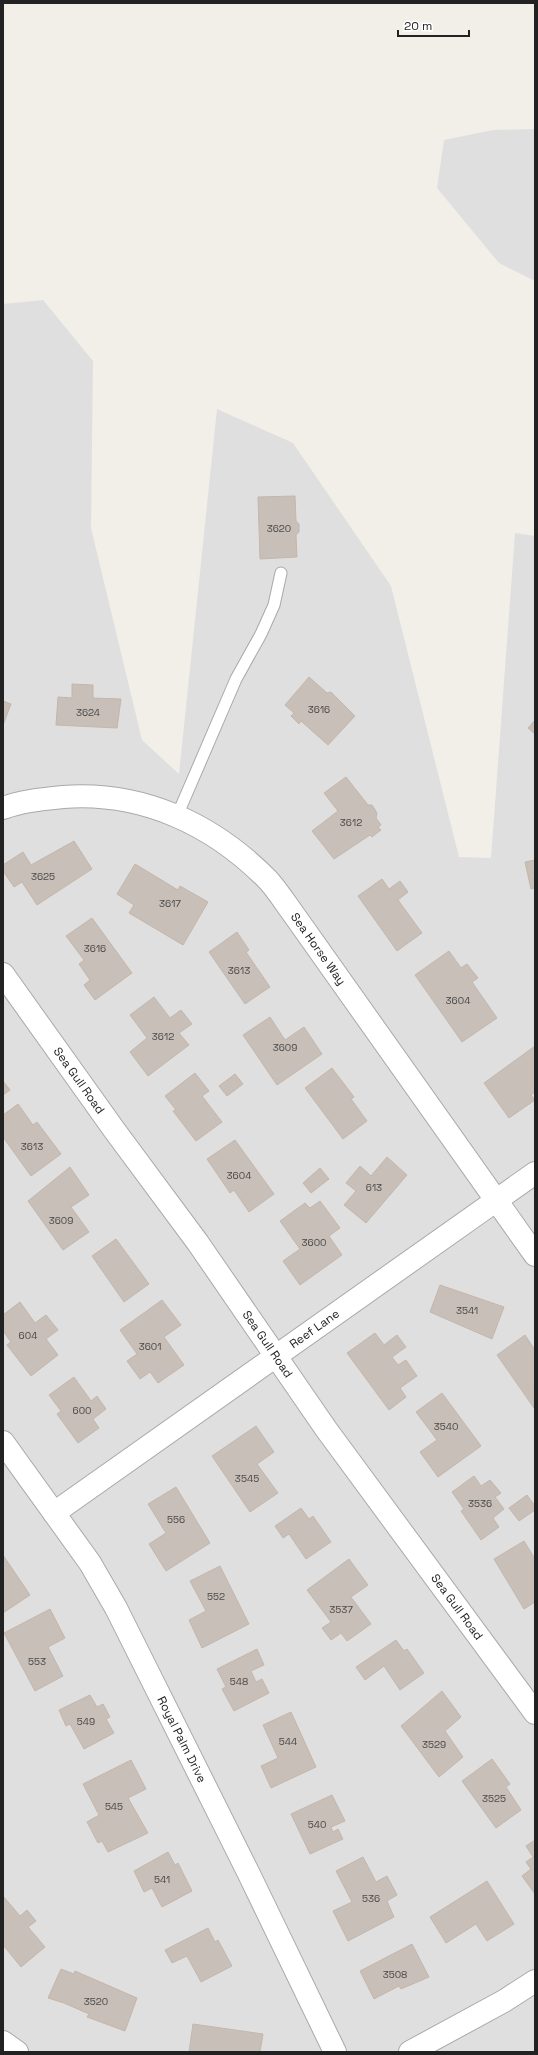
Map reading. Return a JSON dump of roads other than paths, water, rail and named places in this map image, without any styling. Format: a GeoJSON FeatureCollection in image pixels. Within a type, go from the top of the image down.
{"type":"FeatureCollection","features":[{"type":"Feature","properties":{"kind":"street","name":"Sea Horse Way"},"geometry":{"type":"LineString","coordinates":[[3,808],[43,799],[81,796],[112,798],[133,802],[178,816],[210,832],[236,850],[269,881],[535,1255]]}},
{"type":"Feature","properties":{"kind":"street","name":"Sea Gull Road"},"geometry":{"type":"LineString","coordinates":[[3,974],[115,1131],[198,1243],[274,1356],[535,1713]]}},
{"type":"Feature","properties":{"kind":"street","name":"Reef Lane"},"geometry":{"type":"LineString","coordinates":[[54,1513],[274,1356],[497,1202],[535,1173]]}},
{"type":"Feature","properties":{"kind":"street","name":"Royal Palm Drive"},"geometry":{"type":"LineString","coordinates":[[3,1442],[90,1563],[116,1608],[248,1872],[335,2052]]}},
{"type":"Feature","properties":{"kind":"street"},"geometry":{"type":"LineString","coordinates":[[410,2052],[504,2001],[535,1981]]}},
{"type":"Feature","properties":{"kind":"street"},"geometry":{"type":"LineString","coordinates":[[3,2042],[17,2052]]}},
{"type":"Feature","properties":{"kind":"lane"},"geometry":{"type":"LineString","coordinates":[[178,816],[236,679],[261,634],[274,605],[281,573]]}}]}
